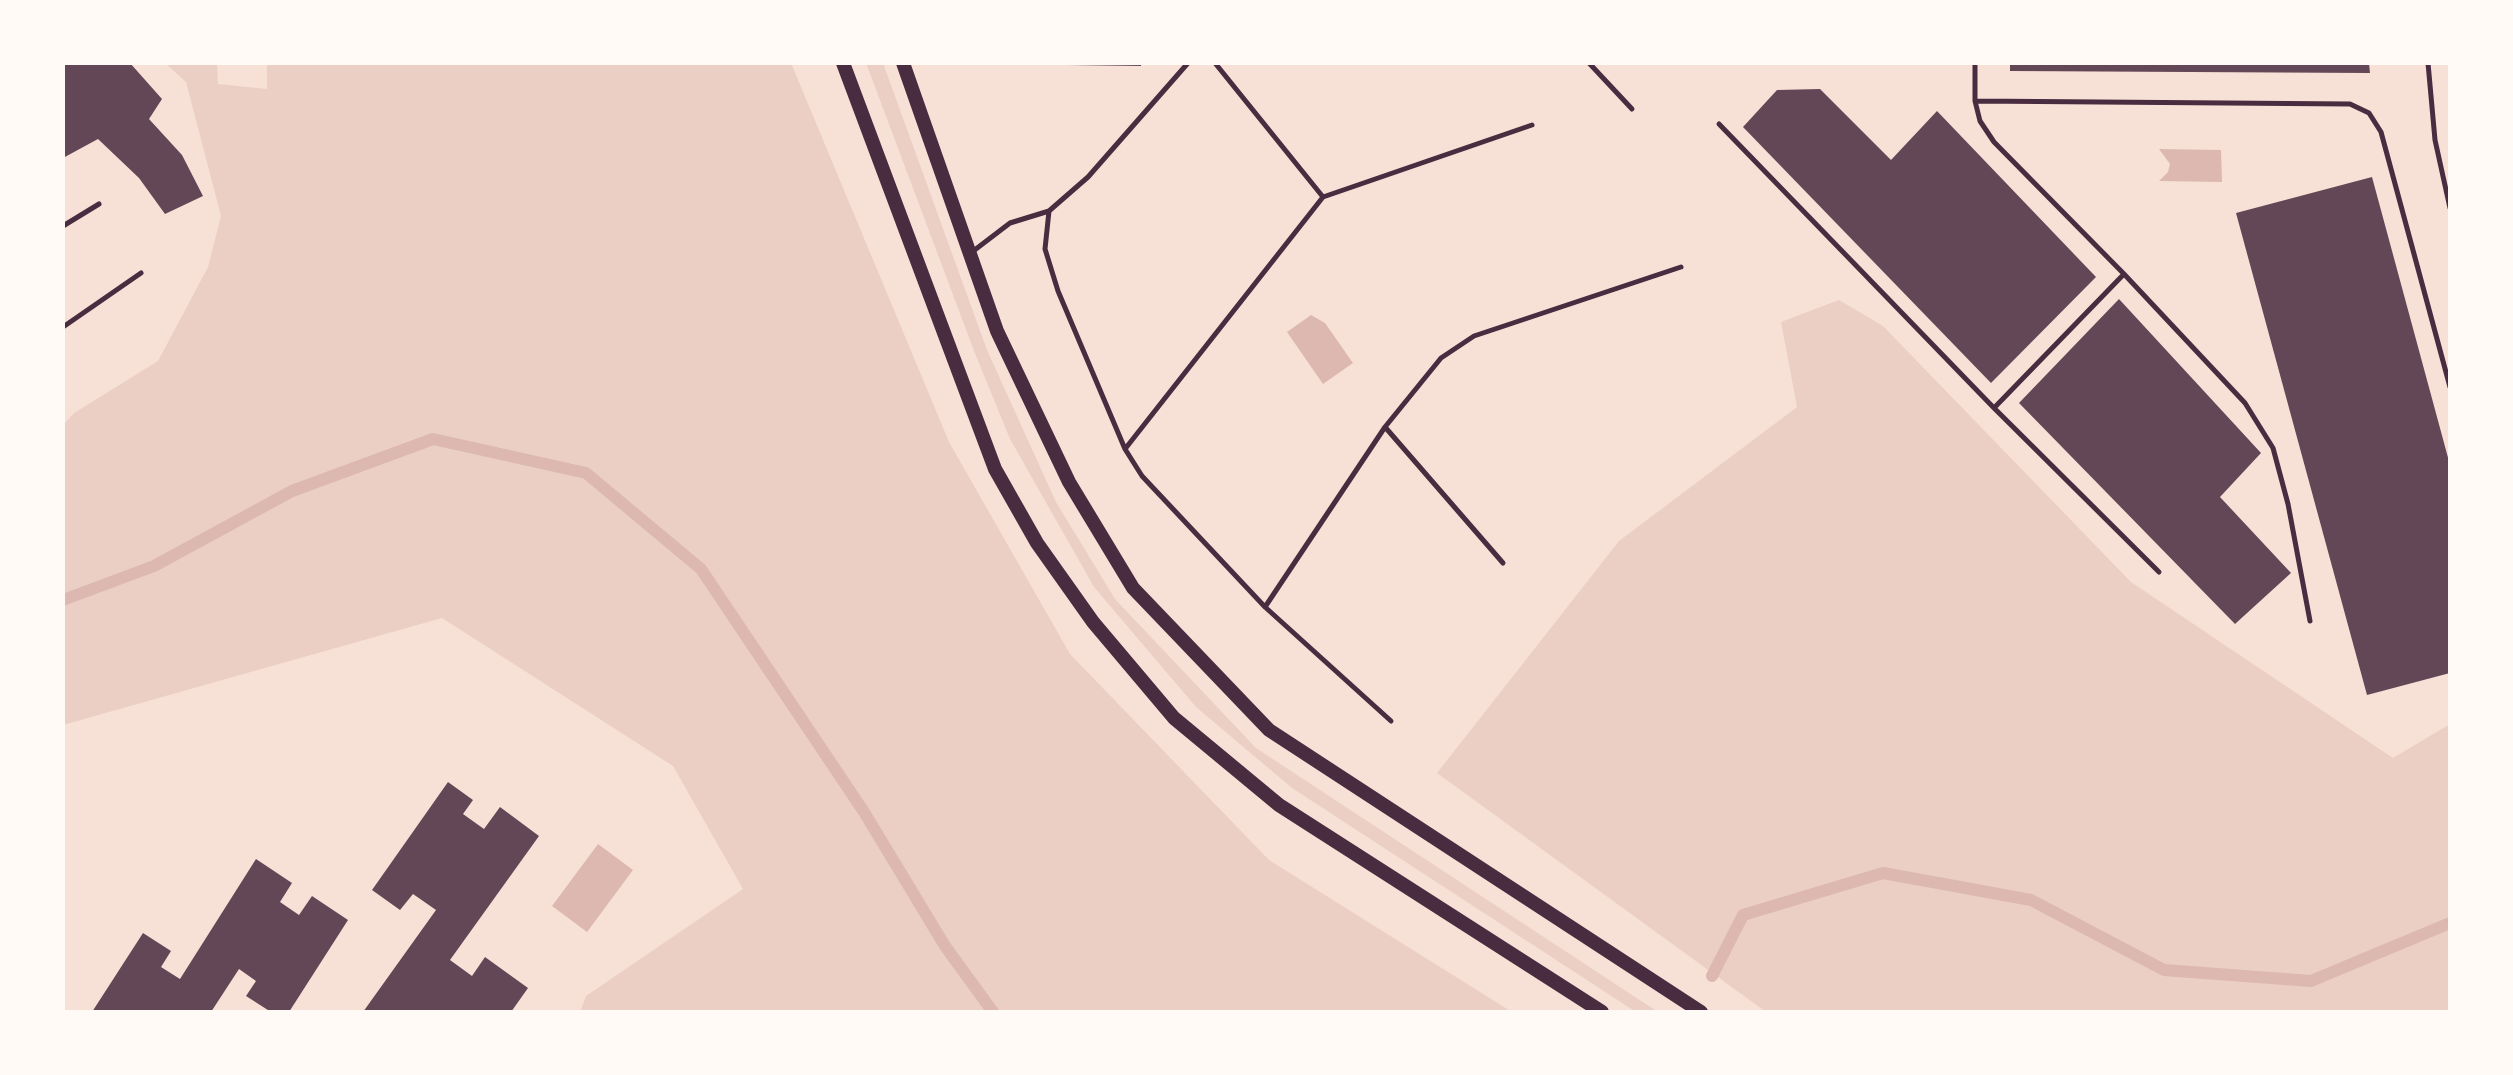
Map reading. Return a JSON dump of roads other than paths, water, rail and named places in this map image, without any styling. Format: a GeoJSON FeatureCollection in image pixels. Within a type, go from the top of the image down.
{"type":"FeatureCollection","features":[{"type":"Feature","properties":{"kind":"main road"},"geometry":{"type":"LineString","coordinates":[[843,63],[995,470],[1037,543],[1093,622],[1174,718],[1279,805],[1602,1012]]}},
{"type":"Feature","properties":{"kind":"main road"},"geometry":{"type":"LineString","coordinates":[[903,63],[997,331],[1069,482],[1133,588],[1269,730],[1701,1012]]}},
{"type":"Feature","properties":{"kind":"lane"},"geometry":{"type":"LineString","coordinates":[[969,254],[1010,223],[1049,211],[1088,177],[1188,63]]}},
{"type":"Feature","properties":{"kind":"lane"},"geometry":{"type":"LineString","coordinates":[[1215,63],[1323,197]]}},
{"type":"Feature","properties":{"kind":"lane"},"geometry":{"type":"LineString","coordinates":[[1589,63],[1632,108]]}},
{"type":"Feature","properties":{"kind":"lane"},"geometry":{"type":"LineString","coordinates":[[1975,63],[1975,102],[1980,121],[1994,142],[2124,274],[2245,403],[2273,448],[2288,504],[2310,621]]}},
{"type":"Feature","properties":{"kind":"lane"},"geometry":{"type":"LineString","coordinates":[[2428,63],[2435,140],[2450,208]]}},
{"type":"Feature","properties":{"kind":"lane"},"geometry":{"type":"LineString","coordinates":[[1975,102],[2350,104],[2369,113],[2381,132],[2450,387]]}},
{"type":"Feature","properties":{"kind":"lane"},"geometry":{"type":"LineString","coordinates":[[1719,124],[1994,408],[2159,572]]}},
{"type":"Feature","properties":{"kind":"lane"},"geometry":{"type":"LineString","coordinates":[[1125,449],[1323,197],[1532,125]]}},
{"type":"Feature","properties":{"kind":"lane"},"geometry":{"type":"LineString","coordinates":[[63,226],[99,204]]}},
{"type":"Feature","properties":{"kind":"lane"},"geometry":{"type":"LineString","coordinates":[[1049,211],[1045,249],[1058,291],[1125,449],[1142,475],[1265,607],[1391,721]]}},
{"type":"Feature","properties":{"kind":"lane"},"geometry":{"type":"LineString","coordinates":[[1265,607],[1385,427],[1441,358],[1474,336],[1681,267]]}},
{"type":"Feature","properties":{"kind":"lane"},"geometry":{"type":"LineString","coordinates":[[63,327],[141,273]]}},
{"type":"Feature","properties":{"kind":"lane"},"geometry":{"type":"LineString","coordinates":[[1994,408],[2124,274]]}},
{"type":"Feature","properties":{"kind":"lane"},"geometry":{"type":"LineString","coordinates":[[1385,427],[1503,563]]}},
{"type":"Feature","properties":{"kind":"waterway"},"geometry":{"type":"LineString","coordinates":[[63,600],[154,566],[292,491],[433,439],[586,473],[701,569],[864,812],[945,946],[993,1012]]}},
{"type":"Feature","properties":{"kind":"waterway"},"geometry":{"type":"LineString","coordinates":[[1712,976],[1743,915],[1883,873],[2031,900],[2164,970],[2311,981],[2450,923]]}}]}
